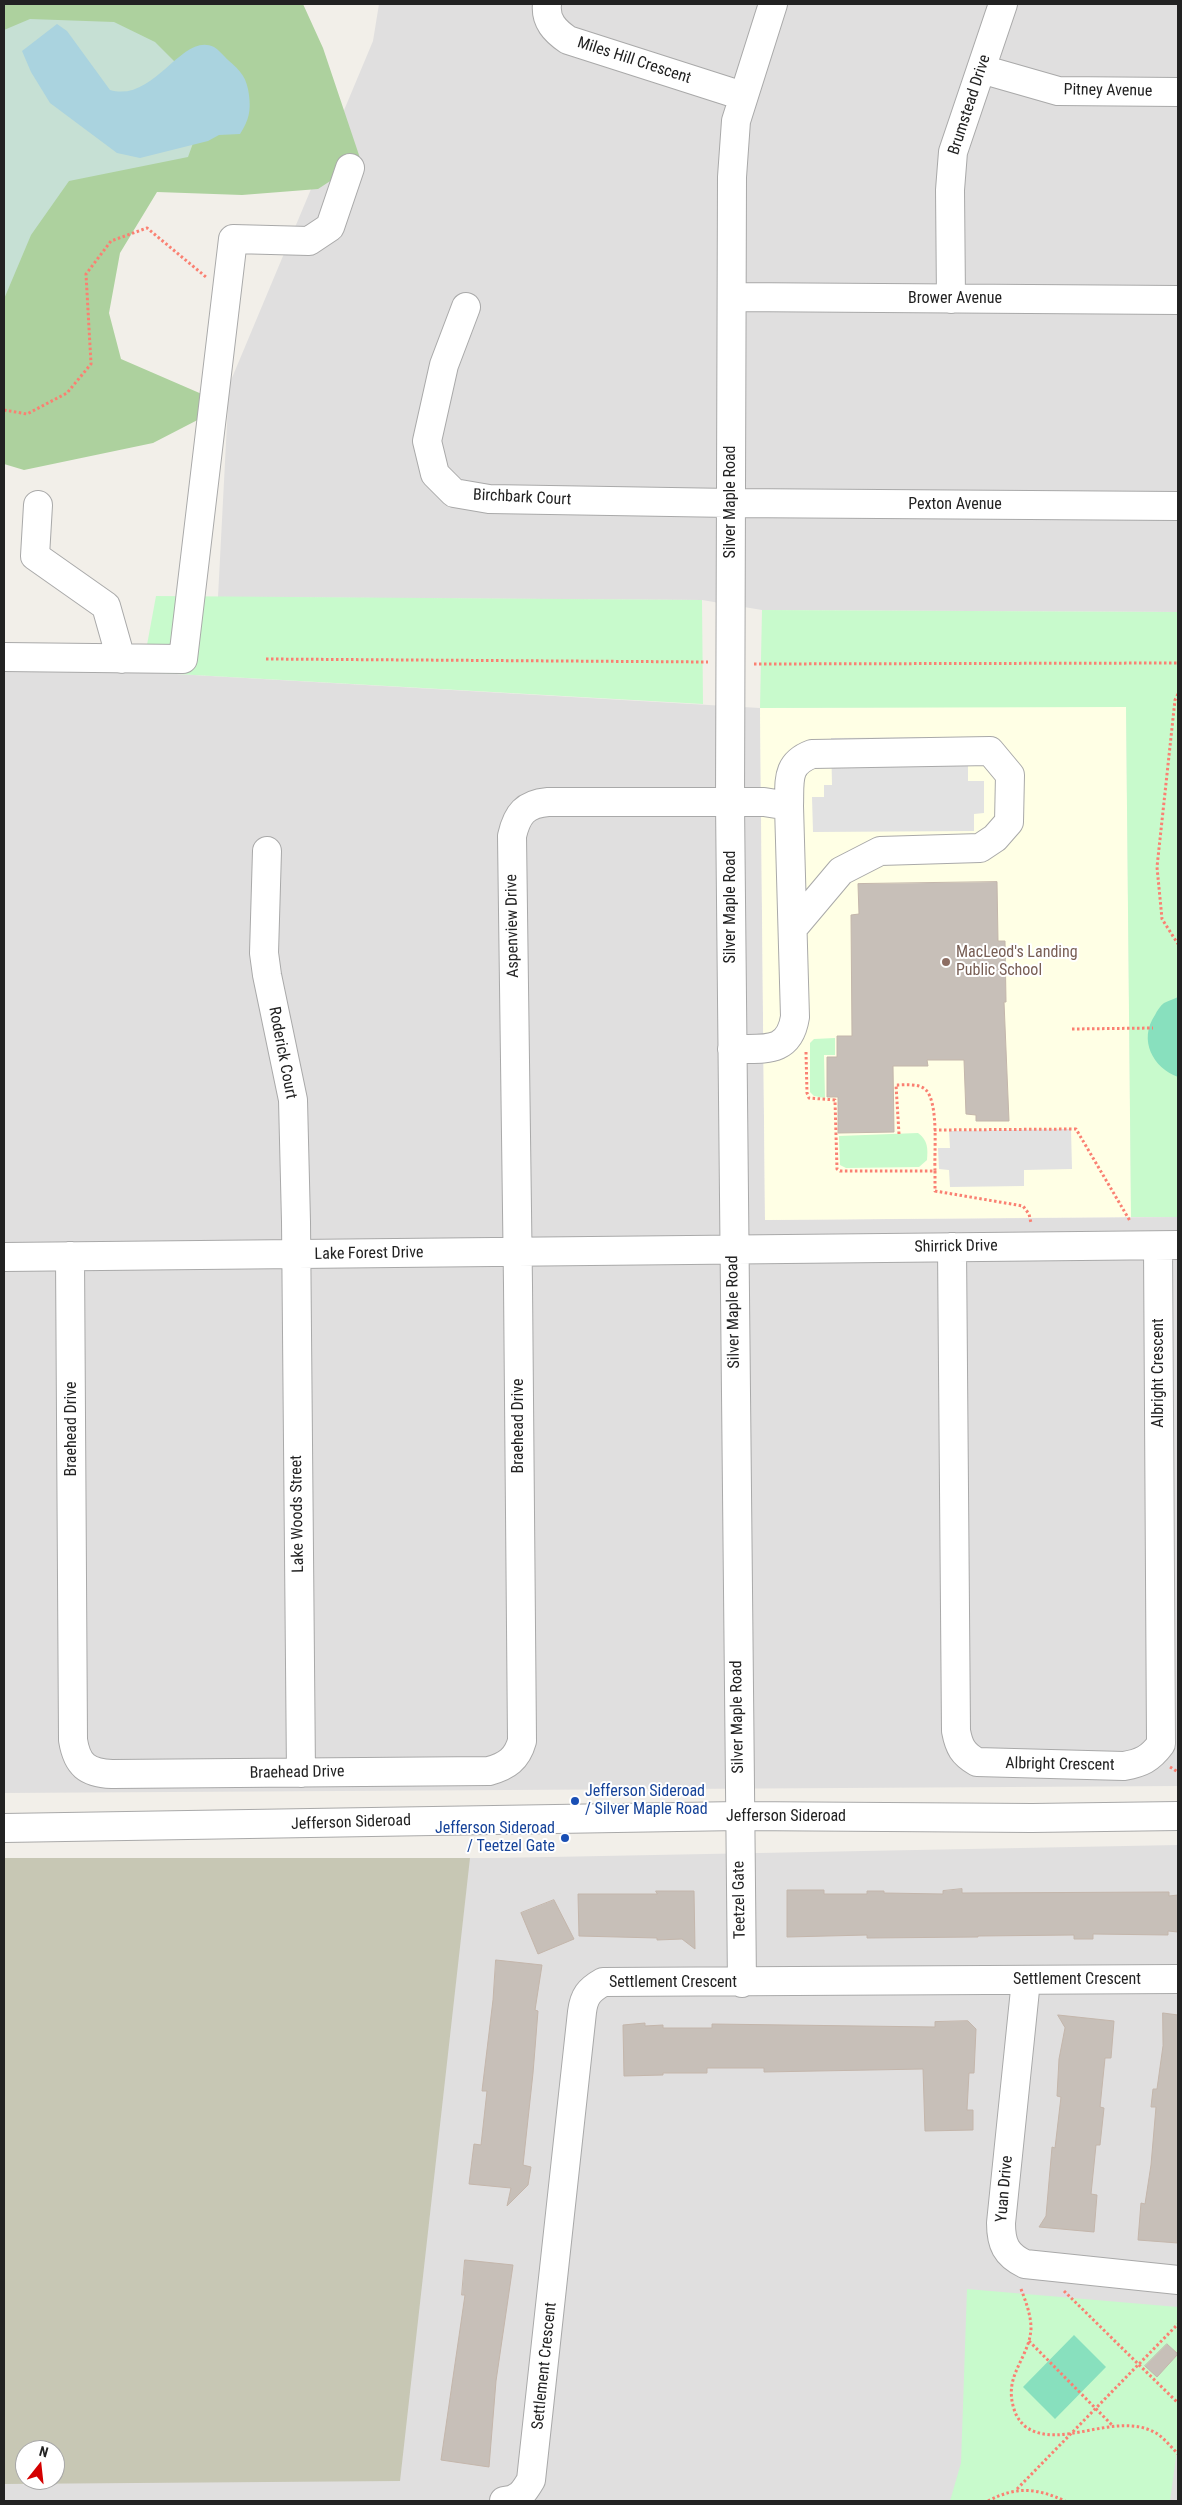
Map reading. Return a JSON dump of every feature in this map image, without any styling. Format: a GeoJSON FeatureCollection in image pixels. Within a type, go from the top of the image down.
{"type":"FeatureCollection","features":[{"type":"Feature","properties":{"kind":"street","name":"Miles Hill Crescent"},"geometry":{"type":"LineString","coordinates":[[547,4],[546,10],[550,24],[568,40],[743,96]]}},
{"type":"Feature","properties":{"kind":"street","name":"Silver Maple Road"},"geometry":{"type":"LineString","coordinates":[[739,1816],[730,802],[734,140],[736,121],[743,96],[773,4]]}},
{"type":"Feature","properties":{"kind":"street","name":"Brumstead Drive"},"geometry":{"type":"LineString","coordinates":[[951,299],[950,190],[953,152],[1003,4]]}},
{"type":"Feature","properties":{"kind":"street","name":"Pitney Avenue"},"geometry":{"type":"LineString","coordinates":[[981,69],[1058,91],[1178,92]]}},
{"type":"Feature","properties":{"kind":"street"},"geometry":{"type":"LineString","coordinates":[[4,656],[184,659],[228,295],[233,239],[309,241],[330,227],[350,168]]}},
{"type":"Feature","properties":{"kind":"street","name":"Brower Avenue"},"geometry":{"type":"LineString","coordinates":[[732,297],[1178,300]]}},
{"type":"Feature","properties":{"kind":"street","name":"Birchbark Court"},"geometry":{"type":"LineString","coordinates":[[466,307],[444,365],[427,441],[435,474],[454,493],[489,499],[731,504]]}},
{"type":"Feature","properties":{"kind":"street","name":"Pexton Avenue"},"geometry":{"type":"LineString","coordinates":[[731,504],[1178,506]]}},
{"type":"Feature","properties":{"kind":"street"},"geometry":{"type":"LineString","coordinates":[[38,505],[35,556],[106,606],[121,659]]}},
{"type":"Feature","properties":{"kind":"street"},"geometry":{"type":"LineString","coordinates":[[732,1049],[769,1048],[780,1045],[788,1039],[796,1017],[793,928],[789,806],[790,772],[799,759],[812,754],[990,751],[1010,775],[1009,822],[995,838],[980,848],[880,851],[841,871],[793,928]]}},
{"type":"Feature","properties":{"kind":"street","name":"Aspenview Drive"},"geometry":{"type":"LineString","coordinates":[[517,1253],[512,836],[515,821],[522,810],[534,803],[548,802],[764,802],[789,806]]}},
{"type":"Feature","properties":{"kind":"street","name":"Roderick Court"},"geometry":{"type":"LineString","coordinates":[[267,851],[264,953],[266,975],[293,1100],[296,1255]]}},
{"type":"Feature","properties":{"kind":"street","name":"Shirrick Drive"},"geometry":{"type":"LineString","coordinates":[[734,1250],[1168,1246]]}},
{"type":"Feature","properties":{"kind":"street","name":"Albright Crescent"},"geometry":{"type":"LineString","coordinates":[[952,1247],[956,1732],[959,1746],[966,1756],[977,1762],[1124,1766],[1140,1763],[1152,1756],[1161,1744],[1168,1246]]}},
{"type":"Feature","properties":{"kind":"street","name":"Lake Forest Drive"},"geometry":{"type":"LineString","coordinates":[[4,1257],[734,1250]]}},
{"type":"Feature","properties":{"kind":"street","name":"Braehead Drive"},"geometry":{"type":"LineString","coordinates":[[70,1256],[73,1740],[75,1754],[84,1766],[96,1774],[301,1773],[489,1771],[502,1768],[512,1761],[519,1752],[522,1741],[517,1253]]}},
{"type":"Feature","properties":{"kind":"street","name":"Lake Woods Street"},"geometry":{"type":"LineString","coordinates":[[296,1255],[301,1773]]}},
{"type":"Feature","properties":{"kind":"street","name":"Jefferson Sideroad"},"geometry":{"type":"LineString","coordinates":[[4,1828],[739,1816],[1022,1818],[1178,1816]]}},
{"type":"Feature","properties":{"kind":"street","name":"Teetzel Gate"},"geometry":{"type":"LineString","coordinates":[[739,1816],[742,1983]]}},
{"type":"Feature","properties":{"kind":"street","name":"Settlement Crescent"},"geometry":{"type":"LineString","coordinates":[[514,2498],[531,2480],[534,2461],[584,2000],[590,1989],[603,1982],[742,1983],[1178,1979]]}},
{"type":"Feature","properties":{"kind":"street","name":"Yuan Drive"},"geometry":{"type":"LineString","coordinates":[[1026,1980],[1001,2223],[1005,2248],[1013,2258],[1025,2264],[1178,2280]]}},
{"type":"Feature","properties":{"kind":"path"},"geometry":{"type":"LineString","coordinates":[[4,410],[27,414],[67,393],[91,364],[86,274],[111,241],[146,228],[228,295]]}},
{"type":"Feature","properties":{"kind":"path"},"geometry":{"type":"LineString","coordinates":[[1178,694],[1175,700],[1157,866],[1162,919],[1178,944]]}},
{"type":"Feature","properties":{"kind":"path"},"geometry":{"type":"LineString","coordinates":[[1072,1029],[1153,1028]]}},
{"type":"Feature","properties":{"kind":"path"},"geometry":{"type":"LineString","coordinates":[[806,1044],[807,1093],[809,1098],[835,1100],[837,1169],[840,1171],[935,1171]]}},
{"type":"Feature","properties":{"kind":"path"},"geometry":{"type":"LineString","coordinates":[[899,1134],[896,1085],[914,1085],[925,1089],[932,1099],[935,1190],[1023,1206],[1029,1214],[1031,1223]]}},
{"type":"Feature","properties":{"kind":"path"},"geometry":{"type":"LineString","coordinates":[[934,1130],[1076,1129],[1130,1221]]}},
{"type":"Feature","properties":{"kind":"path"},"geometry":{"type":"LineString","coordinates":[[1022,2289],[1030,2315],[1029,2341],[1018,2364],[1010,2388],[1016,2416],[1025,2426],[1036,2433],[1047,2435],[1113,2426],[1134,2427],[1156,2433],[1178,2454]]}},
{"type":"Feature","properties":{"kind":"path"},"geometry":{"type":"LineString","coordinates":[[1064,2291],[1178,2403]]}},
{"type":"Feature","properties":{"kind":"path"},"geometry":{"type":"LineString","coordinates":[[988,2501],[1016,2489],[1178,2324]]}},
{"type":"Feature","properties":{"kind":"path"},"geometry":{"type":"LineString","coordinates":[[1029,2341],[1113,2426]]}},
{"type":"Feature","properties":{"kind":"path"},"geometry":{"type":"LineString","coordinates":[[1016,2489],[1046,2492],[1064,2501]]}},
{"type":"Feature","properties":{"kind":"shaded area"},"geometry":{"type":"Polygon","coordinates":[[[379,4],[1178,4],[1178,612],[762,610],[702,600],[218,597],[229,385],[373,41],[379,4]]]}},
{"type":"Feature","properties":{"kind":"shaded area"},"geometry":{"type":"Polygon","coordinates":[[[30,19],[114,22],[155,42],[185,72],[204,113],[188,157],[69,181],[31,235],[4,299],[4,30],[30,19]]]}},
{"type":"Feature","properties":{"kind":"shaded area"},"geometry":{"type":"Polygon","coordinates":[[[4,644],[142,672],[760,708],[765,1220],[1178,1217],[1178,1786],[4,1793],[4,644]]]}},
{"type":"Feature","properties":{"kind":"shaded area","name":"MacLeod's Landing Public School"},"geometry":{"type":"Polygon","coordinates":[[[1126,706],[1131,1217],[765,1220],[760,708],[1126,706]]]}},
{"type":"Feature","properties":{"kind":"shaded area"},"geometry":{"type":"Polygon","coordinates":[[[968,737],[968,781],[984,781],[984,813],[974,814],[974,831],[813,832],[812,797],[824,797],[824,785],[832,785],[831,738],[968,737]]]}},
{"type":"Feature","properties":{"kind":"shaded area"},"geometry":{"type":"Polygon","coordinates":[[[1071,1129],[1072,1169],[1024,1170],[1024,1186],[950,1187],[949,1170],[939,1169],[938,1148],[950,1148],[949,1131],[1071,1129]]]}},
{"type":"Feature","properties":{"kind":"shaded area"},"geometry":{"type":"Polygon","coordinates":[[[1178,1845],[1178,2501],[4,2501],[4,1858],[497,1858],[1178,1845]]]}},
{"type":"Feature","properties":{"kind":"shaded area"},"geometry":{"type":"Polygon","coordinates":[[[4,1858],[470,1858],[400,2481],[65,2484],[65,2440],[15,2440],[15,2484],[4,2484],[4,1858]]]}},
{"type":"Feature","properties":{"kind":"green space"},"geometry":{"type":"Polygon","coordinates":[[[4,4],[303,4],[323,48],[361,161],[318,189],[242,195],[157,192],[120,253],[109,313],[121,359],[211,398],[213,412],[153,443],[24,470],[4,464],[4,4]]]}},
{"type":"Feature","properties":{"kind":"green space"},"geometry":{"type":"Polygon","coordinates":[[[156,596],[702,600],[703,704],[142,672],[156,596]]]}},
{"type":"Feature","properties":{"kind":"green space"},"geometry":{"type":"Polygon","coordinates":[[[762,610],[1178,612],[1178,1217],[1131,1217],[1126,707],[760,708],[762,610]]]}},
{"type":"Feature","properties":{"kind":"green space"},"geometry":{"type":"Polygon","coordinates":[[[1178,997],[1178,1077],[1169,1073],[1155,1060],[1148,1043],[1148,1034],[1150,1024],[1160,1007],[1164,1003],[1178,997]]]}},
{"type":"Feature","properties":{"kind":"green space"},"geometry":{"type":"Polygon","coordinates":[[[835,1038],[835,1055],[824,1055],[825,1098],[814,1096],[810,1092],[810,1043],[814,1039],[835,1038]]]}},
{"type":"Feature","properties":{"kind":"green space"},"geometry":{"type":"Polygon","coordinates":[[[918,1133],[927,1145],[927,1160],[919,1167],[846,1168],[840,1165],[839,1136],[918,1133]]]}},
{"type":"Feature","properties":{"kind":"green space"},"geometry":{"type":"Polygon","coordinates":[[[967,2289],[1178,2307],[1178,2442],[1170,2501],[950,2501],[961,2463],[967,2289]]]}},
{"type":"Feature","properties":{"kind":"green space"},"geometry":{"type":"Polygon","coordinates":[[[1074,2335],[1106,2367],[1055,2419],[1023,2387],[1074,2335]]]}},
{"type":"Feature","properties":{"kind":"water"},"geometry":{"type":"Polygon","coordinates":[[[57,24],[67,31],[110,90],[126,91],[141,87],[191,49],[202,45],[214,47],[240,71],[247,84],[250,106],[243,129],[240,134],[219,135],[208,141],[140,158],[117,153],[50,103],[31,72],[22,51],[57,24]]]}},
{"type":"Feature","properties":{"kind":"building"},"geometry":{"type":"Polygon","coordinates":[[[997,882],[998,941],[1005,941],[1006,1002],[1004,1002],[1009,1121],[976,1121],[976,1115],[966,1114],[964,1060],[927,1060],[928,1066],[893,1066],[894,1132],[838,1133],[838,1097],[827,1097],[827,1057],[837,1057],[837,1036],[852,1036],[851,915],[859,914],[858,884],[997,882]]]}},
{"type":"Feature","properties":{"kind":"building"},"geometry":{"type":"Polygon","coordinates":[[[962,1889],[962,1893],[1169,1892],[1169,1896],[1178,1895],[1178,1932],[1168,1931],[1168,1935],[1093,1934],[1093,1939],[1074,1939],[1074,1935],[867,1938],[867,1935],[787,1937],[787,1890],[824,1890],[824,1894],[867,1894],[867,1891],[884,1891],[884,1893],[943,1894],[943,1891],[962,1889]]]}},
{"type":"Feature","properties":{"kind":"building"},"geometry":{"type":"Polygon","coordinates":[[[656,1891],[694,1891],[695,1949],[682,1939],[657,1940],[657,1938],[579,1936],[578,1894],[657,1894],[656,1891]]]}},
{"type":"Feature","properties":{"kind":"building"},"geometry":{"type":"Polygon","coordinates":[[[554,1900],[574,1939],[538,1954],[521,1913],[554,1900]]]}},
{"type":"Feature","properties":{"kind":"building"},"geometry":{"type":"Polygon","coordinates":[[[496,1960],[542,1965],[535,2010],[538,2011],[523,2165],[531,2167],[528,2185],[507,2206],[511,2188],[469,2184],[474,2144],[481,2145],[487,2091],[482,2091],[496,1960]]]}},
{"type":"Feature","properties":{"kind":"building"},"geometry":{"type":"Polygon","coordinates":[[[1163,2013],[1178,2015],[1178,2243],[1138,2240],[1141,2203],[1145,2204],[1151,2165],[1156,2107],[1151,2107],[1153,2089],[1157,2089],[1163,2046],[1163,2013]]]}},
{"type":"Feature","properties":{"kind":"building"},"geometry":{"type":"Polygon","coordinates":[[[1058,2015],[1114,2021],[1111,2058],[1105,2058],[1100,2107],[1104,2108],[1100,2145],[1096,2145],[1091,2194],[1097,2195],[1094,2232],[1039,2227],[1046,2216],[1052,2147],[1055,2148],[1061,2097],[1057,2096],[1059,2059],[1065,2028],[1058,2015]]]}},
{"type":"Feature","properties":{"kind":"building"},"geometry":{"type":"Polygon","coordinates":[[[968,2021],[976,2029],[974,2073],[969,2073],[967,2110],[973,2110],[973,2130],[925,2131],[923,2069],[764,2072],[764,2068],[707,2068],[707,2073],[663,2073],[663,2075],[624,2076],[623,2025],[645,2023],[645,2026],[663,2025],[663,2028],[712,2028],[712,2024],[935,2027],[935,2022],[968,2021]]]}},
{"type":"Feature","properties":{"kind":"building"},"geometry":{"type":"Polygon","coordinates":[[[465,2260],[513,2265],[496,2381],[489,2467],[441,2460],[465,2295],[462,2295],[465,2260]]]}},
{"type":"Feature","properties":{"kind":"building"},"geometry":{"type":"Polygon","coordinates":[[[1167,2344],[1178,2354],[1157,2377],[1145,2366],[1167,2344]]]}},
{"type":"Feature","properties":{"kind":"place","name":"MacLeod's Landing Public School"},"geometry":{"type":"Point","coordinates":[946,962]}},
{"type":"Feature","properties":{"kind":"place","name":"Jefferson Sideroad / Silver Maple Road"},"geometry":{"type":"Point","coordinates":[575,1801]}},
{"type":"Feature","properties":{"kind":"place","name":"Jefferson Sideroad / Teetzel Gate"},"geometry":{"type":"Point","coordinates":[565,1838]}}]}
